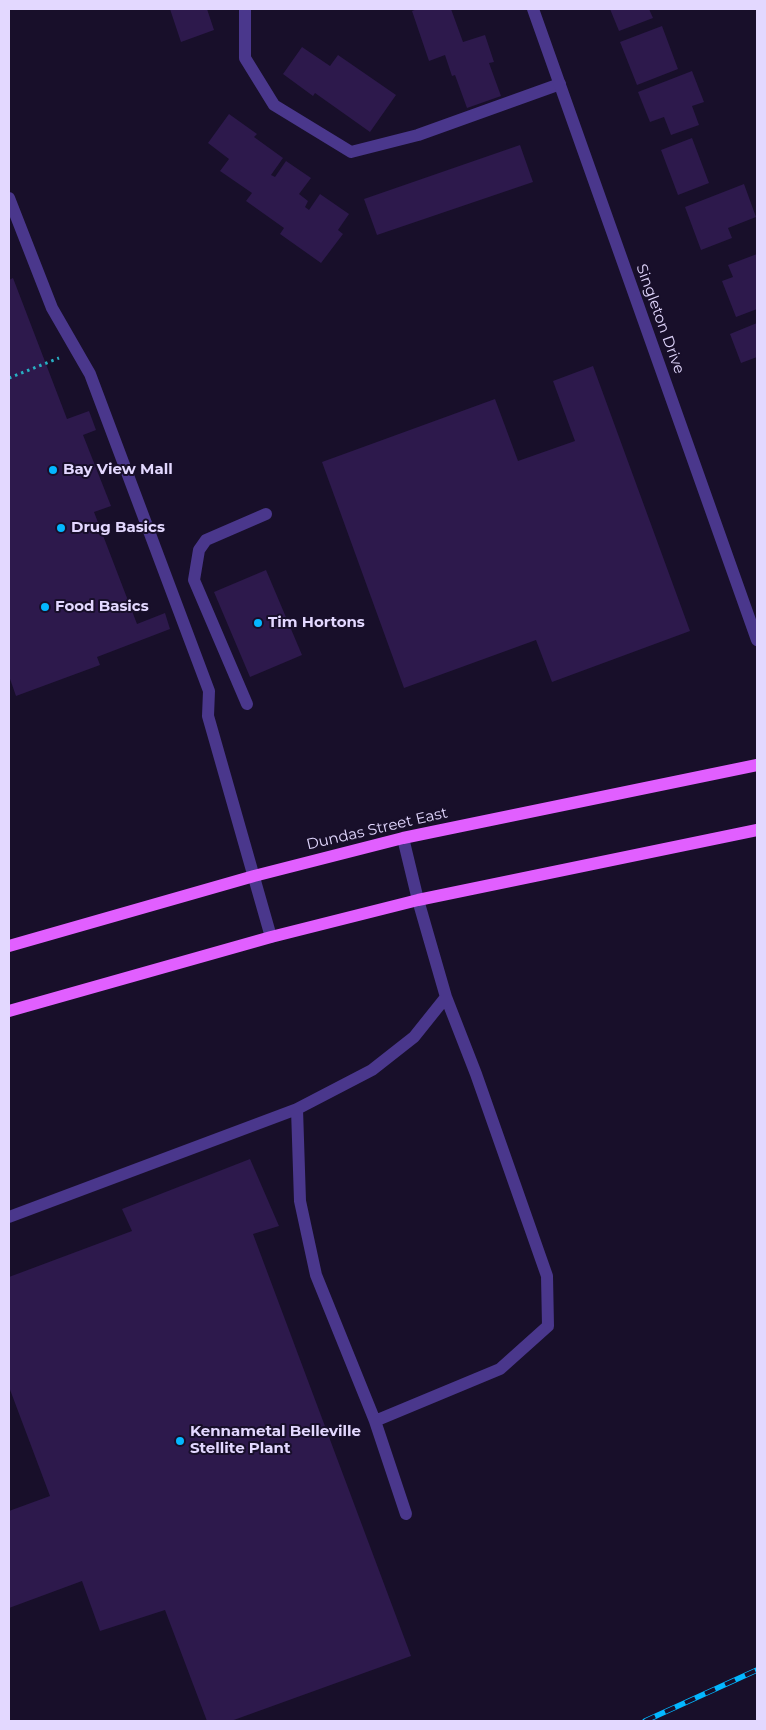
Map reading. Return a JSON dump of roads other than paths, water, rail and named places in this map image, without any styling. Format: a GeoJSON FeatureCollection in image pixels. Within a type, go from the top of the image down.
{"type":"FeatureCollection","features":[{"type":"Feature","properties":{"kind":"main road","name":"Dundas Street East"},"geometry":{"type":"LineString","coordinates":[[9,946],[254,876],[403,838],[757,765]]}},
{"type":"Feature","properties":{"kind":"main road"},"geometry":{"type":"LineString","coordinates":[[9,1011],[271,937],[418,900],[757,830]]}},
{"type":"Feature","properties":{"kind":"street"},"geometry":{"type":"LineString","coordinates":[[245,9],[245,58],[274,105],[351,152],[418,135],[560,84]]}},
{"type":"Feature","properties":{"kind":"street","name":"Singleton Drive"},"geometry":{"type":"LineString","coordinates":[[533,9],[757,640]]}},
{"type":"Feature","properties":{"kind":"street"},"geometry":{"type":"LineString","coordinates":[[9,198],[52,308],[90,374],[209,691],[208,716],[271,937]]}},
{"type":"Feature","properties":{"kind":"street"},"geometry":{"type":"LineString","coordinates":[[247,704],[194,580],[199,550],[206,540],[266,514]]}},
{"type":"Feature","properties":{"kind":"street"},"geometry":{"type":"LineString","coordinates":[[375,1421],[500,1369],[548,1326],[547,1276],[476,1074],[446,997],[418,900],[403,838]]}},
{"type":"Feature","properties":{"kind":"street"},"geometry":{"type":"LineString","coordinates":[[9,1217],[297,1109],[372,1070],[414,1037],[446,997]]}},
{"type":"Feature","properties":{"kind":"street"},"geometry":{"type":"LineString","coordinates":[[297,1109],[300,1201],[316,1276],[375,1421],[406,1514]]}},
{"type":"Feature","properties":{"kind":"railway"},"geometry":{"type":"LineString","coordinates":[[645,1721],[757,1670]]}},
{"type":"Feature","properties":{"kind":"place","name":"Bay View Mall"},"geometry":{"type":"Point","coordinates":[53,470]}},
{"type":"Feature","properties":{"kind":"place","name":"Drug Basics"},"geometry":{"type":"Point","coordinates":[61,528]}},
{"type":"Feature","properties":{"kind":"place","name":"Food Basics"},"geometry":{"type":"Point","coordinates":[45,607]}},
{"type":"Feature","properties":{"kind":"place","name":"Tim Hortons"},"geometry":{"type":"Point","coordinates":[258,623]}},
{"type":"Feature","properties":{"kind":"place","name":"Kennametal Belleville Stellite Plant"},"geometry":{"type":"Point","coordinates":[180,1441]}}]}
